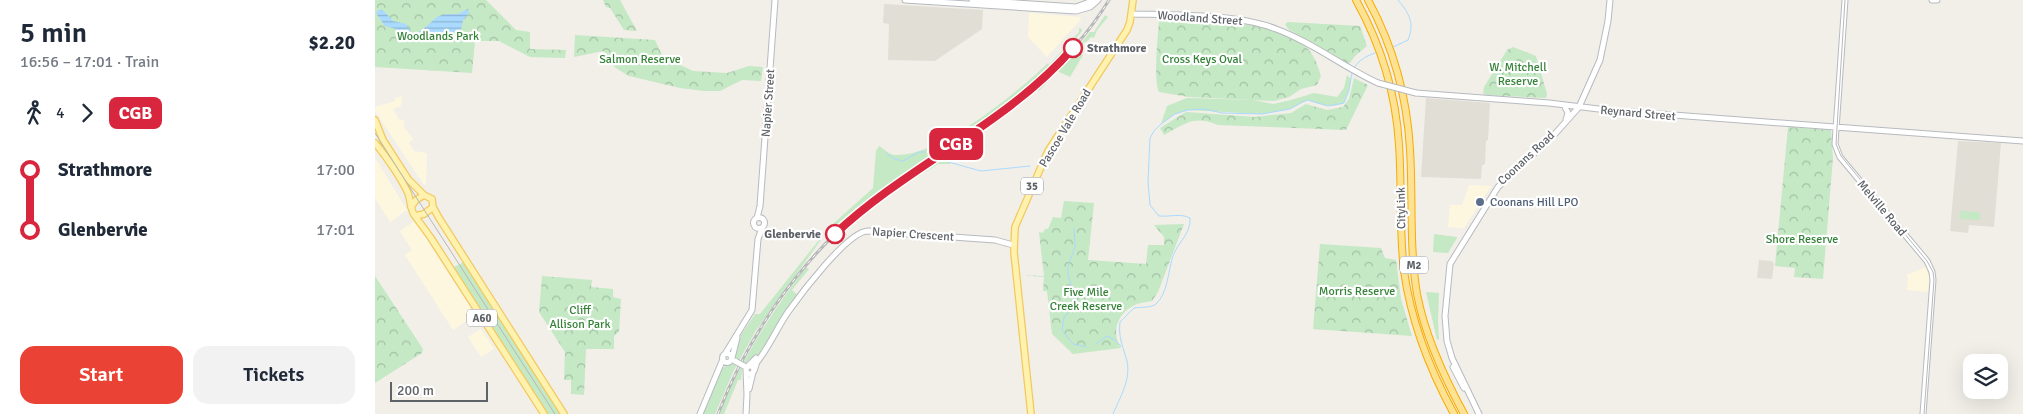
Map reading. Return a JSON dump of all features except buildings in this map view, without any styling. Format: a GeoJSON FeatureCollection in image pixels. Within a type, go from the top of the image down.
{"type":"FeatureCollection","features":[{"type":"Feature","properties":{"kind":"highway","name":"CityLink"},"geometry":{"type":"LineString","coordinates":[[1356,0],[1382,57],[1392,95],[1397,126],[1402,250],[1407,290],[1427,355],[1455,414]]}},
{"type":"Feature","properties":{"kind":"highway","name":"CityLink"},"geometry":{"type":"LineString","coordinates":[[1368,0],[1387,43],[1403,95],[1408,130],[1412,246],[1418,295],[1435,354],[1464,414]]}},
{"type":"Feature","properties":{"kind":"main road","name":"Pascoe Vale Road"},"geometry":{"type":"LineString","coordinates":[[1032,414],[1013,236],[1017,221],[1048,150],[1127,30],[1132,14],[1133,0]]}},
{"type":"Feature","properties":{"kind":"main road"},"geometry":{"type":"LineString","coordinates":[[375,121],[375,127]]}},
{"type":"Feature","properties":{"kind":"main road","name":"A60"},"geometry":{"type":"LineString","coordinates":[[375,121],[383,140],[408,179],[424,195],[432,198],[433,208],[564,414]]}},
{"type":"Feature","properties":{"kind":"main road","name":"A60"},"geometry":{"type":"LineString","coordinates":[[375,143],[406,189],[415,216],[544,414]]}},
{"type":"Feature","properties":{"kind":"main road"},"geometry":{"type":"LineString","coordinates":[[411,207],[416,200],[424,195]]}},
{"type":"Feature","properties":{"kind":"main road"},"geometry":{"type":"LineString","coordinates":[[415,216],[425,214],[433,208]]}},
{"type":"Feature","properties":{"kind":"main road"},"geometry":{"type":"LineString","coordinates":[[485,322],[494,316],[496,308]]}},
{"type":"Feature","properties":{"kind":"street","name":"Napier Street"},"geometry":{"type":"LineString","coordinates":[[760,218],[775,0]]}},
{"type":"Feature","properties":{"kind":"street"},"geometry":{"type":"LineString","coordinates":[[905,0],[1076,11],[1097,0]]}},
{"type":"Feature","properties":{"kind":"street"},"geometry":{"type":"LineString","coordinates":[[972,0],[1085,7]]}},
{"type":"Feature","properties":{"kind":"street","name":"Coonans Road"},"geometry":{"type":"LineString","coordinates":[[1479,414],[1458,377],[1445,344],[1443,315],[1448,262],[1498,183],[1564,124],[1579,107],[1600,60],[1611,0]]}},
{"type":"Feature","properties":{"kind":"street","name":"Melville Road"},"geometry":{"type":"LineString","coordinates":[[1845,0],[1835,144],[1840,157],[1927,261],[1932,272],[1933,280],[1923,414]]}},
{"type":"Feature","properties":{"kind":"street"},"geometry":{"type":"LineString","coordinates":[[1932,0],[1937,0]]}},
{"type":"Feature","properties":{"kind":"street","name":"Woodland Street"},"geometry":{"type":"LineString","coordinates":[[1132,14],[1231,20],[1269,26]]}},
{"type":"Feature","properties":{"kind":"street","name":"Reynard Street"},"geometry":{"type":"LineString","coordinates":[[1269,26],[1296,38],[1378,83],[1416,92],[1836,128],[2023,141]]}},
{"type":"Feature","properties":{"kind":"street"},"geometry":{"type":"LineString","coordinates":[[1564,105],[1568,113],[1564,124]]}},
{"type":"Feature","properties":{"kind":"street"},"geometry":{"type":"LineString","coordinates":[[700,414],[724,356],[753,310],[759,239],[759,228],[754,223],[760,218],[765,222],[759,228]]}},
{"type":"Feature","properties":{"kind":"street","name":"Napier Crescent"},"geometry":{"type":"LineString","coordinates":[[754,371],[766,346],[811,282],[839,250],[862,231],[995,240],[1013,245]]}},
{"type":"Feature","properties":{"kind":"street","name":"Napier Crescent"},"geometry":{"type":"LineString","coordinates":[[995,240],[1013,236]]}},
{"type":"Feature","properties":{"kind":"street"},"geometry":{"type":"LineString","coordinates":[[716,373],[732,361],[737,335]]}},
{"type":"Feature","properties":{"kind":"street","name":"Napier Crescent"},"geometry":{"type":"LineString","coordinates":[[746,368],[766,346]]}},
{"type":"Feature","properties":{"kind":"street"},"geometry":{"type":"LineString","coordinates":[[724,356],[729,354],[732,361],[746,368],[753,367],[754,371],[749,380],[746,414]]}},
{"type":"Feature","properties":{"kind":"street"},"geometry":{"type":"LineString","coordinates":[[746,368],[749,380]]}},
{"type":"Feature","properties":{"kind":"shaded area"},"geometry":{"type":"Polygon","coordinates":[[[884,4],[983,10],[982,29],[935,61],[888,60],[889,24],[883,23],[884,4]]]}},
{"type":"Feature","properties":{"kind":"shaded area"},"geometry":{"type":"Polygon","coordinates":[[[1029,13],[1080,17],[1081,19],[1047,57],[1028,37],[1029,13]]]}},
{"type":"Feature","properties":{"kind":"shaded area"},"geometry":{"type":"Polygon","coordinates":[[[402,96],[401,106],[393,109],[398,119],[404,120],[404,127],[413,139],[409,143],[414,151],[427,153],[426,184],[424,185],[375,111],[375,107],[395,101],[395,98],[402,96]]]}},
{"type":"Feature","properties":{"kind":"shaded area"},"geometry":{"type":"Polygon","coordinates":[[[1426,98],[1490,103],[1488,140],[1486,141],[1485,164],[1482,165],[1481,179],[1421,177],[1426,98]]]}},
{"type":"Feature","properties":{"kind":"shaded area"},"geometry":{"type":"Polygon","coordinates":[[[1958,141],[2001,143],[1994,227],[1969,225],[1968,233],[1950,231],[1958,141]]]}},
{"type":"Feature","properties":{"kind":"shaded area"},"geometry":{"type":"Polygon","coordinates":[[[375,158],[407,210],[390,222],[375,198],[375,158]]]}},
{"type":"Feature","properties":{"kind":"shaded area"},"geometry":{"type":"Polygon","coordinates":[[[1469,185],[1491,186],[1464,228],[1448,227],[1450,205],[1462,205],[1469,185]]]}},
{"type":"Feature","properties":{"kind":"shaded area"},"geometry":{"type":"Polygon","coordinates":[[[415,221],[475,315],[453,330],[405,255],[412,250],[400,231],[415,221]]]}},
{"type":"Feature","properties":{"kind":"shaded area"},"geometry":{"type":"Polygon","coordinates":[[[1759,260],[1772,261],[1774,264],[1772,279],[1757,278],[1759,260]]]}},
{"type":"Feature","properties":{"kind":"shaded area"},"geometry":{"type":"Polygon","coordinates":[[[1926,267],[1929,277],[1928,292],[1907,290],[1908,278],[1906,275],[1926,267]]]}},
{"type":"Feature","properties":{"kind":"shaded area"},"geometry":{"type":"Polygon","coordinates":[[[481,329],[494,349],[481,357],[468,337],[481,329]]]}},
{"type":"Feature","properties":{"kind":"green space","name":"Woodlands Park"},"geometry":{"type":"Polygon","coordinates":[[[375,0],[486,0],[516,30],[530,32],[530,49],[566,50],[565,58],[530,57],[499,41],[475,41],[472,73],[375,67],[375,0]]]}},
{"type":"Feature","properties":{"kind":"green space"},"geometry":{"type":"Polygon","coordinates":[[[603,0],[620,0],[637,31],[624,30],[610,8],[606,7],[603,0]]]}},
{"type":"Feature","properties":{"kind":"green space"},"geometry":{"type":"Polygon","coordinates":[[[1105,15],[1108,17],[1097,30],[1094,38],[1091,37],[1085,41],[1078,52],[1083,55],[1070,77],[1057,71],[1039,91],[1037,89],[1028,96],[1029,98],[979,134],[976,140],[988,145],[977,142],[975,146],[962,151],[960,159],[952,159],[950,164],[938,164],[859,216],[858,222],[855,222],[842,234],[840,232],[870,206],[902,182],[1003,114],[1035,89],[1064,62],[1090,32],[1094,32],[1105,15]]]}},
{"type":"Feature","properties":{"kind":"green space","name":"Cross Keys Oval"},"geometry":{"type":"Polygon","coordinates":[[[1159,21],[1241,24],[1279,32],[1295,39],[1308,49],[1314,58],[1321,76],[1317,85],[1301,89],[1289,97],[1274,101],[1189,97],[1159,92],[1156,68],[1159,21]]]}},
{"type":"Feature","properties":{"kind":"green space"},"geometry":{"type":"Polygon","coordinates":[[[1288,22],[1360,26],[1367,46],[1349,64],[1288,29],[1285,24],[1288,22]]]}},
{"type":"Feature","properties":{"kind":"green space"},"geometry":{"type":"Polygon","coordinates":[[[1079,28],[1082,31],[1050,68],[1024,92],[856,208],[833,230],[831,228],[834,223],[873,188],[876,151],[879,146],[893,155],[913,153],[933,146],[954,135],[998,106],[1048,63],[1049,65],[1079,32],[1079,28]]]}},
{"type":"Feature","properties":{"kind":"green space","name":"Salmon Reserve"},"geometry":{"type":"Polygon","coordinates":[[[575,35],[655,40],[663,57],[693,71],[727,73],[749,66],[763,67],[761,81],[742,80],[720,91],[704,91],[680,88],[629,76],[616,68],[607,59],[607,54],[603,51],[574,57],[575,35]]]}},
{"type":"Feature","properties":{"kind":"green space","name":"W. Mitchell Reserve"},"geometry":{"type":"Polygon","coordinates":[[[1513,47],[1536,56],[1547,94],[1546,98],[1486,95],[1483,93],[1484,87],[1507,50],[1513,47]]]}},
{"type":"Feature","properties":{"kind":"green space"},"geometry":{"type":"Polygon","coordinates":[[[1347,75],[1351,79],[1349,90],[1344,103],[1340,105],[1326,105],[1308,100],[1290,109],[1262,114],[1188,110],[1175,114],[1161,124],[1167,106],[1187,98],[1253,100],[1273,104],[1314,93],[1337,97],[1344,88],[1347,75]]]}},
{"type":"Feature","properties":{"kind":"green space"},"geometry":{"type":"Polygon","coordinates":[[[1354,78],[1368,85],[1346,130],[1218,125],[1203,121],[1190,122],[1164,135],[1160,128],[1186,112],[1255,117],[1291,113],[1306,104],[1327,110],[1343,107],[1349,99],[1354,78]]]}},
{"type":"Feature","properties":{"kind":"green space","name":"Shore Reserve"},"geometry":{"type":"Polygon","coordinates":[[[1788,127],[1831,130],[1833,158],[1823,279],[1794,277],[1795,268],[1775,266],[1788,127]]]}},
{"type":"Feature","properties":{"kind":"green space","name":"Five Mile Creek Reserve"},"geometry":{"type":"Polygon","coordinates":[[[1064,201],[1094,203],[1088,260],[1146,264],[1148,245],[1164,245],[1164,237],[1154,225],[1184,224],[1158,292],[1152,301],[1140,303],[1127,309],[1117,324],[1116,336],[1121,348],[1073,354],[1052,334],[1047,291],[1043,291],[1044,277],[1021,275],[1044,276],[1039,232],[1043,233],[1045,229],[1048,229],[1053,217],[1061,218],[1064,201]]]}},
{"type":"Feature","properties":{"kind":"green space"},"geometry":{"type":"Polygon","coordinates":[[[1960,211],[1978,212],[1980,213],[1980,220],[1961,219],[1959,218],[1960,211]]]}},
{"type":"Feature","properties":{"kind":"green space"},"geometry":{"type":"Polygon","coordinates":[[[1434,234],[1457,237],[1448,253],[1433,252],[1434,234]]]}},
{"type":"Feature","properties":{"kind":"green space"},"geometry":{"type":"Polygon","coordinates":[[[823,235],[755,332],[734,370],[715,414],[702,414],[713,383],[722,369],[727,365],[733,364],[736,359],[734,357],[741,335],[755,314],[760,314],[823,235]]]}},
{"type":"Feature","properties":{"kind":"green space","name":"Morris Reserve"},"geometry":{"type":"Polygon","coordinates":[[[1320,244],[1381,248],[1385,258],[1396,260],[1401,299],[1412,336],[1313,329],[1320,244]]]}},
{"type":"Feature","properties":{"kind":"green space"},"geometry":{"type":"Polygon","coordinates":[[[464,262],[494,312],[485,318],[454,267],[464,262]]]}},
{"type":"Feature","properties":{"kind":"green space"},"geometry":{"type":"Polygon","coordinates":[[[806,267],[809,269],[792,290],[798,295],[759,353],[752,361],[748,360],[742,369],[741,380],[738,380],[724,414],[719,414],[747,356],[806,267]]]}},
{"type":"Feature","properties":{"kind":"green space"},"geometry":{"type":"Polygon","coordinates":[[[375,276],[423,349],[422,353],[375,383],[375,276]]]}},
{"type":"Feature","properties":{"kind":"green space","name":"Cliff Allison Park"},"geometry":{"type":"Polygon","coordinates":[[[542,276],[592,280],[591,287],[613,289],[613,297],[621,299],[619,332],[614,336],[614,349],[586,349],[584,395],[571,394],[571,380],[564,380],[565,352],[539,312],[542,276]]]}},
{"type":"Feature","properties":{"kind":"green space"},"geometry":{"type":"Polygon","coordinates":[[[1426,292],[1439,293],[1439,339],[1437,340],[1426,292]]]}},
{"type":"Feature","properties":{"kind":"green space"},"geometry":{"type":"Polygon","coordinates":[[[499,316],[562,414],[546,414],[488,323],[499,316]]]}},
{"type":"Feature","properties":{"kind":"water"},"geometry":{"type":"Polygon","coordinates":[[[468,9],[469,13],[463,20],[461,29],[442,37],[429,35],[417,38],[405,37],[396,29],[385,26],[376,13],[379,10],[383,10],[393,21],[406,24],[412,34],[421,31],[437,17],[446,14],[458,14],[468,9]]]}},
{"type":"Feature","properties":{"kind":"waterway"},"geometry":{"type":"LineString","coordinates":[[1391,48],[1408,40],[1411,28],[1410,18],[1398,0]]}},
{"type":"Feature","properties":{"kind":"waterway"},"geometry":{"type":"LineString","coordinates":[[1353,69],[1364,58],[1378,52]]}},
{"type":"Feature","properties":{"kind":"waterway"},"geometry":{"type":"LineString","coordinates":[[1113,414],[1124,388],[1128,368],[1120,337],[1120,322],[1134,308],[1151,306],[1160,299],[1165,288],[1173,256],[1190,224],[1190,218],[1187,217],[1179,215],[1159,216],[1150,205],[1148,182],[1150,138],[1154,131],[1175,114],[1188,110],[1205,109],[1222,113],[1262,114],[1290,109],[1308,100],[1328,106],[1344,103],[1352,73]]}},
{"type":"Feature","properties":{"kind":"waterway"},"geometry":{"type":"LineString","coordinates":[[887,154],[903,161],[919,152],[925,152]]}},
{"type":"Feature","properties":{"kind":"waterway"},"geometry":{"type":"LineString","coordinates":[[948,162],[981,171],[1030,166]]}},
{"type":"Feature","properties":{"kind":"waterway"},"geometry":{"type":"LineString","coordinates":[[1074,229],[1075,247],[1068,266],[1068,275],[1078,304],[1064,317],[1062,330],[1073,344],[1086,347]]}},
{"type":"Feature","properties":{"kind":"waterway"},"geometry":{"type":"LineString","coordinates":[[1096,344],[1107,336],[1121,346]]}},
{"type":"Feature","properties":{"kind":"tram line"},"geometry":{"type":"LineString","coordinates":[[1845,0],[1836,144],[1841,156],[1927,261],[1933,272],[1934,280],[1924,414]]}},
{"type":"Feature","properties":{"kind":"tram line"},"geometry":{"type":"LineString","coordinates":[[375,133],[555,414]]}},
{"type":"Feature","properties":{"kind":"railway"},"geometry":{"type":"LineString","coordinates":[[718,414],[745,355],[761,327],[780,299],[821,248],[869,204],[999,114],[1029,90],[1058,64],[1085,35],[1109,0]]}},
{"type":"Feature","properties":{"kind":"train","name":"CGB"},"geometry":{"type":"LineString","coordinates":[[835,234],[882,194],[1016,102],[1052,71],[1073,48]]}},
{"type":"Feature","properties":{"kind":"place","name":"Strathmore"},"geometry":{"type":"Point","coordinates":[1073,48]}},
{"type":"Feature","properties":{"kind":"place","name":"Coonans Hill LPO"},"geometry":{"type":"Point","coordinates":[1480,202]}},
{"type":"Feature","properties":{"kind":"place","name":"Glenbervie"},"geometry":{"type":"Point","coordinates":[835,234]}}]}
